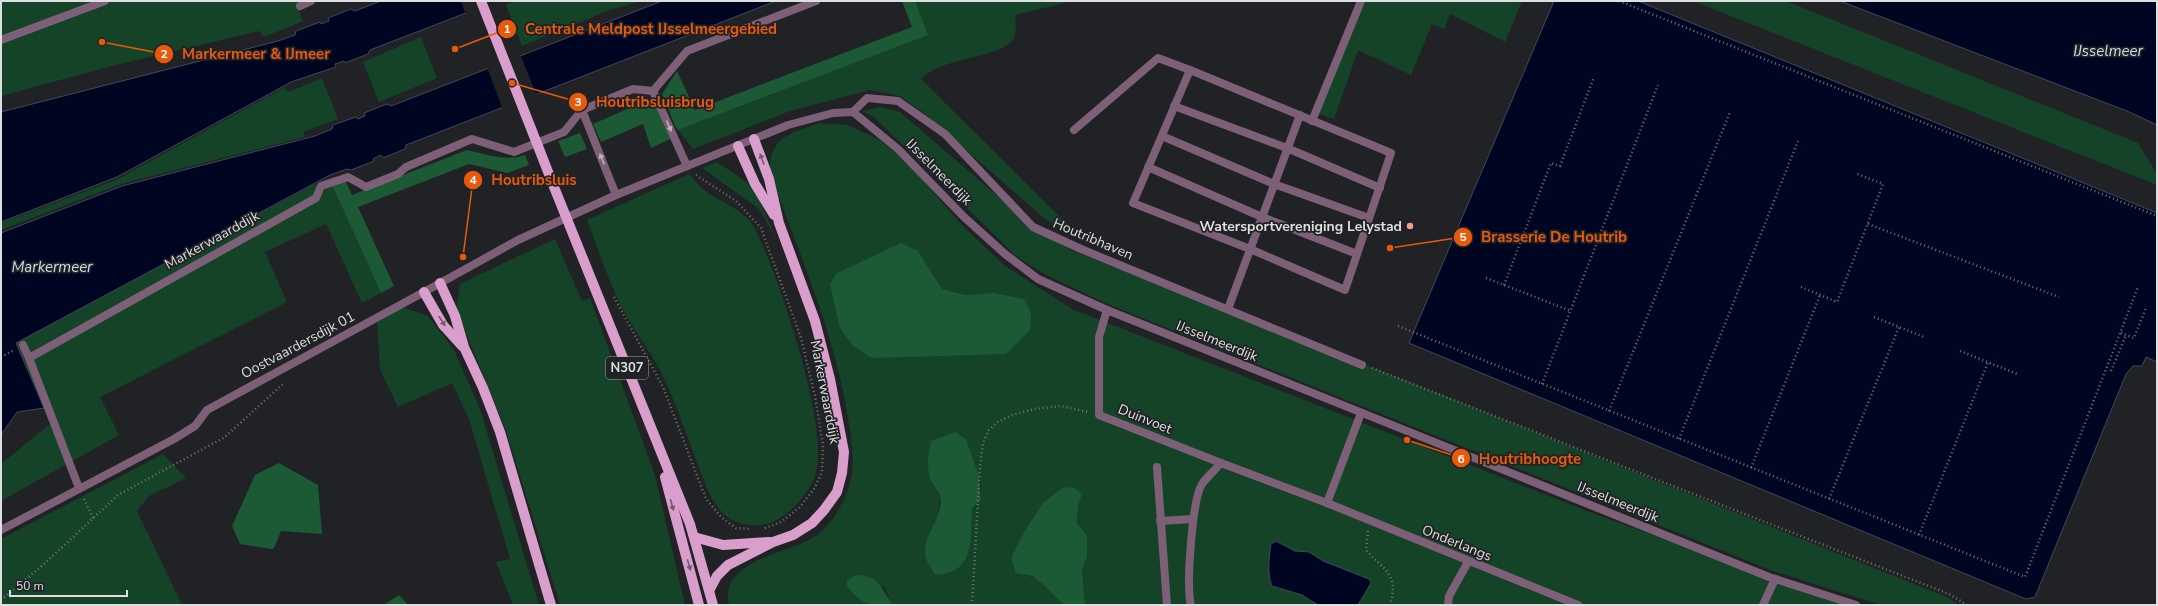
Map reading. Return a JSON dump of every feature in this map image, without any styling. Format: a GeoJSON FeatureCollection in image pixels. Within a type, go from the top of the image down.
{"type":"FeatureCollection","features":[{"type":"Feature","properties":{"kind":"main road","name":"N307"},"geometry":{"type":"LineString","coordinates":[[481,1],[554,188],[599,295],[694,537],[710,589],[713,605]]}},
{"type":"Feature","properties":{"kind":"main road"},"geometry":{"type":"LineString","coordinates":[[710,589],[717,576],[728,565],[774,542],[793,535],[812,523],[837,492],[842,473],[844,452],[830,379],[814,321],[779,222],[769,179],[754,139]]}},
{"type":"Feature","properties":{"kind":"main road"},"geometry":{"type":"LineString","coordinates":[[738,146],[755,184],[779,222]]}},
{"type":"Feature","properties":{"kind":"main road"},"geometry":{"type":"LineString","coordinates":[[440,283],[455,316],[464,347],[483,388],[500,432],[551,605]]}},
{"type":"Feature","properties":{"kind":"main road"},"geometry":{"type":"LineString","coordinates":[[424,292],[443,325],[464,347]]}},
{"type":"Feature","properties":{"kind":"main road","name":"N307"},"geometry":{"type":"LineString","coordinates":[[655,440],[699,605]]}},
{"type":"Feature","properties":{"kind":"main road"},"geometry":{"type":"LineString","coordinates":[[694,537],[722,544],[774,542]]}},
{"type":"Feature","properties":{"kind":"street"},"geometry":{"type":"LineString","coordinates":[[1,40],[105,1]]}},
{"type":"Feature","properties":{"kind":"street"},"geometry":{"type":"LineString","coordinates":[[300,6],[312,1]]}},
{"type":"Feature","properties":{"kind":"street"},"geometry":{"type":"LineString","coordinates":[[653,91],[687,51],[816,1]]}},
{"type":"Feature","properties":{"kind":"street"},"geometry":{"type":"LineString","coordinates":[[1312,121],[1361,1]]}},
{"type":"Feature","properties":{"kind":"street"},"geometry":{"type":"LineString","coordinates":[[1074,130],[1158,58],[1190,70],[1300,115],[1391,154],[1345,290],[1250,249],[1133,203],[1190,70]]}},
{"type":"Feature","properties":{"kind":"street"},"geometry":{"type":"LineString","coordinates":[[653,91],[633,89],[582,110],[616,195],[788,125],[833,113],[853,112]]}},
{"type":"Feature","properties":{"kind":"street"},"geometry":{"type":"LineString","coordinates":[[653,91],[687,166]]}},
{"type":"Feature","properties":{"kind":"street","name":"Houtribhaven"},"geometry":{"type":"LineString","coordinates":[[853,112],[867,98],[898,101],[945,134],[1033,227],[1081,249],[1362,364]]}},
{"type":"Feature","properties":{"kind":"street"},"geometry":{"type":"LineString","coordinates":[[1174,106],[1287,148],[1380,188]]}},
{"type":"Feature","properties":{"kind":"street","name":"Markerwaarddijk"},"geometry":{"type":"LineString","coordinates":[[29,358],[316,198],[321,186],[348,177],[366,187],[398,174],[406,167],[472,139],[514,152],[564,132],[582,110]]}},
{"type":"Feature","properties":{"kind":"street","name":"IJsselmeerdijk"},"geometry":{"type":"LineString","coordinates":[[853,112],[898,149],[964,217],[1005,254],[1038,280],[1107,310],[1361,414],[1775,579],[1856,605]]}},
{"type":"Feature","properties":{"kind":"street"},"geometry":{"type":"LineString","coordinates":[[1228,309],[1300,115]]}},
{"type":"Feature","properties":{"kind":"street"},"geometry":{"type":"LineString","coordinates":[[1162,136],[1274,184],[1369,218]]}},
{"type":"Feature","properties":{"kind":"street"},"geometry":{"type":"LineString","coordinates":[[1148,167],[1262,216],[1357,254]]}},
{"type":"Feature","properties":{"kind":"street","name":"Oostvaardersdijk 01"},"geometry":{"type":"LineString","coordinates":[[1,530],[174,439],[195,426],[206,410],[291,363],[518,240],[616,195]]}},
{"type":"Feature","properties":{"kind":"street","name":"Duinvoet"},"geometry":{"type":"LineString","coordinates":[[1107,310],[1099,337],[1099,415],[1221,463]]}},
{"type":"Feature","properties":{"kind":"street"},"geometry":{"type":"LineString","coordinates":[[23,345],[79,488]]}},
{"type":"Feature","properties":{"kind":"street"},"geometry":{"type":"LineString","coordinates":[[1327,503],[1361,414]]}},
{"type":"Feature","properties":{"kind":"street"},"geometry":{"type":"LineString","coordinates":[[1191,605],[1193,519],[1195,502],[1202,484],[1221,463]]}},
{"type":"Feature","properties":{"kind":"street","name":"Onderlangs"},"geometry":{"type":"LineString","coordinates":[[1221,463],[1327,503],[1468,562],[1578,605]]}},
{"type":"Feature","properties":{"kind":"street"},"geometry":{"type":"LineString","coordinates":[[1157,466],[1167,605]]}},
{"type":"Feature","properties":{"kind":"street"},"geometry":{"type":"LineString","coordinates":[[1160,521],[1193,519]]}},
{"type":"Feature","properties":{"kind":"street"},"geometry":{"type":"LineString","coordinates":[[1448,605],[1449,596],[1468,562]]}},
{"type":"Feature","properties":{"kind":"street"},"geometry":{"type":"LineString","coordinates":[[1763,605],[1775,579]]}},
{"type":"Feature","properties":{"kind":"path"},"geometry":{"type":"LineString","coordinates":[[1619,1],[2157,216]]}},
{"type":"Feature","properties":{"kind":"path"},"geometry":{"type":"LineString","coordinates":[[1504,285],[1551,163],[1560,166],[1594,77]]}},
{"type":"Feature","properties":{"kind":"path"},"geometry":{"type":"LineString","coordinates":[[1542,384],[1658,85]]}},
{"type":"Feature","properties":{"kind":"path"},"geometry":{"type":"LineString","coordinates":[[1609,411],[1730,112]]}},
{"type":"Feature","properties":{"kind":"path"},"geometry":{"type":"LineString","coordinates":[[1679,439],[1798,141]]}},
{"type":"Feature","properties":{"kind":"path","name":"Markerwaarddijk"},"geometry":{"type":"LineString","coordinates":[[687,166],[700,179],[736,201],[761,228],[801,338],[824,445],[822,472],[814,489],[799,508],[781,522],[759,530]]}},
{"type":"Feature","properties":{"kind":"path"},"geometry":{"type":"LineString","coordinates":[[1801,287],[1837,302],[1883,184],[1855,173]]}},
{"type":"Feature","properties":{"kind":"path"},"geometry":{"type":"LineString","coordinates":[[1868,224],[2059,297]]}},
{"type":"Feature","properties":{"kind":"path"},"geometry":{"type":"LineString","coordinates":[[1486,278],[1571,311]]}},
{"type":"Feature","properties":{"kind":"path"},"geometry":{"type":"LineString","coordinates":[[1398,326],[2025,577],[2138,287]]}},
{"type":"Feature","properties":{"kind":"path"},"geometry":{"type":"LineString","coordinates":[[610,290],[663,387],[706,499],[722,518],[736,528],[751,529]]}},
{"type":"Feature","properties":{"kind":"path"},"geometry":{"type":"LineString","coordinates":[[1751,468],[1820,295]]}},
{"type":"Feature","properties":{"kind":"path"},"geometry":{"type":"LineString","coordinates":[[2121,333],[2134,338],[2146,308]]}},
{"type":"Feature","properties":{"kind":"path"},"geometry":{"type":"LineString","coordinates":[[1874,317],[1924,337]]}},
{"type":"Feature","properties":{"kind":"path"},"geometry":{"type":"LineString","coordinates":[[1829,499],[1899,327]]}},
{"type":"Feature","properties":{"kind":"path"},"geometry":{"type":"LineString","coordinates":[[2111,371],[2126,335]]}},
{"type":"Feature","properties":{"kind":"path"},"geometry":{"type":"LineString","coordinates":[[1960,351],[2017,374]]}},
{"type":"Feature","properties":{"kind":"path"},"geometry":{"type":"LineString","coordinates":[[1919,535],[1988,362]]}},
{"type":"Feature","properties":{"kind":"path"},"geometry":{"type":"LineString","coordinates":[[1,600],[118,495],[177,464],[230,433],[296,372],[291,363]]}},
{"type":"Feature","properties":{"kind":"path"},"geometry":{"type":"LineString","coordinates":[[1362,364],[1949,594],[1967,605]]}},
{"type":"Feature","properties":{"kind":"path"},"geometry":{"type":"LineString","coordinates":[[972,605],[980,467],[983,443],[990,430],[998,422],[1012,415],[1035,409],[1061,406],[1099,415]]}},
{"type":"Feature","properties":{"kind":"path"},"geometry":{"type":"LineString","coordinates":[[79,488],[93,518]]}},
{"type":"Feature","properties":{"kind":"path"},"geometry":{"type":"LineString","coordinates":[[1370,521],[1366,550],[1382,564],[1389,574],[1392,588],[1390,605]]}},
{"type":"Feature","properties":{"kind":"green space"},"geometry":{"type":"Polygon","coordinates":[[[1,1],[302,1],[296,3],[303,21],[264,37],[259,31],[112,66],[1,96],[1,1]]]}},
{"type":"Feature","properties":{"kind":"green space"},"geometry":{"type":"Polygon","coordinates":[[[514,1],[641,1],[610,10],[522,46],[506,5],[514,1]]]}},
{"type":"Feature","properties":{"kind":"green space"},"geometry":{"type":"Polygon","coordinates":[[[902,1],[915,1],[928,35],[678,130],[675,126],[662,94],[677,71],[695,110],[912,27],[902,1]]]}},
{"type":"Feature","properties":{"kind":"green space"},"geometry":{"type":"Polygon","coordinates":[[[915,1],[1073,1],[1015,15],[1015,33],[1013,39],[1007,45],[997,50],[942,66],[930,72],[921,79],[1084,241],[1045,219],[924,113],[900,96],[870,90],[790,111],[693,149],[678,130],[927,35],[915,1]]]}},
{"type":"Feature","properties":{"kind":"green space"},"geometry":{"type":"Polygon","coordinates":[[[1363,1],[1522,1],[1505,42],[1450,14],[1444,29],[1432,24],[1411,75],[1358,50],[1334,119],[1319,114],[1363,1]]]}},
{"type":"Feature","properties":{"kind":"green space"},"geometry":{"type":"Polygon","coordinates":[[[1693,1],[1786,1],[2138,143],[2157,174],[2157,185],[1693,1]]]}},
{"type":"Feature","properties":{"kind":"green space"},"geometry":{"type":"Polygon","coordinates":[[[421,37],[437,78],[379,102],[363,62],[421,37]]]}},
{"type":"Feature","properties":{"kind":"green space"},"geometry":{"type":"Polygon","coordinates":[[[322,78],[338,119],[303,132],[305,137],[121,184],[1,230],[1,223],[118,179],[285,87],[288,92],[322,78]]]}},
{"type":"Feature","properties":{"kind":"green space"},"geometry":{"type":"Polygon","coordinates":[[[652,98],[670,139],[651,148],[643,124],[601,142],[593,124],[652,98]]]}},
{"type":"Feature","properties":{"kind":"green space"},"geometry":{"type":"Polygon","coordinates":[[[882,107],[900,112],[1042,234],[1073,251],[1409,382],[1944,596],[1959,605],[1881,605],[1773,571],[1105,303],[1046,275],[1016,256],[874,117],[862,111],[882,107]]]}},
{"type":"Feature","properties":{"kind":"green space"},"geometry":{"type":"Polygon","coordinates":[[[819,123],[847,125],[880,140],[906,161],[961,224],[1005,266],[1072,309],[1595,514],[1849,605],[1358,605],[1363,598],[1369,579],[1323,561],[1310,552],[1295,551],[1270,561],[1270,582],[1272,586],[1302,595],[1318,605],[1085,605],[1082,569],[1087,557],[1087,536],[1077,523],[1078,507],[1082,494],[1042,504],[1024,532],[1011,558],[1027,576],[1037,579],[1064,605],[893,605],[883,585],[869,605],[729,605],[729,589],[735,577],[745,567],[805,542],[817,535],[829,524],[842,504],[852,476],[853,456],[850,431],[837,365],[828,332],[806,268],[770,174],[772,152],[777,145],[790,134],[819,123]],[[918,251],[840,328],[993,293],[966,295],[942,289],[918,251]],[[969,448],[931,480],[940,496],[938,515],[929,534],[929,564],[936,575],[968,549],[972,508],[981,500],[981,483],[969,448]]]}},
{"type":"Feature","properties":{"kind":"green space"},"geometry":{"type":"Polygon","coordinates":[[[580,133],[587,149],[565,157],[558,141],[580,133]]]}},
{"type":"Feature","properties":{"kind":"green space"},"geometry":{"type":"Polygon","coordinates":[[[467,150],[503,158],[525,155],[529,165],[507,173],[469,164],[358,207],[394,286],[381,293],[332,185],[345,180],[352,195],[467,150]]]}},
{"type":"Feature","properties":{"kind":"green space"},"geometry":{"type":"Polygon","coordinates":[[[717,162],[748,183],[759,200],[778,242],[759,209],[702,168],[717,162]]]}},
{"type":"Feature","properties":{"kind":"green space"},"geometry":{"type":"Polygon","coordinates":[[[689,174],[703,189],[745,216],[755,229],[788,312],[808,383],[818,445],[817,468],[815,476],[811,485],[800,501],[786,514],[770,523],[750,525],[737,522],[725,515],[713,501],[661,372],[617,298],[587,220],[689,174]]]}},
{"type":"Feature","properties":{"kind":"green space"},"geometry":{"type":"Polygon","coordinates":[[[315,184],[322,190],[332,185],[381,293],[362,303],[326,224],[265,252],[287,302],[100,397],[119,435],[1,501],[1,464],[50,424],[16,343],[315,184]]]}},
{"type":"Feature","properties":{"kind":"green space"},"geometry":{"type":"Polygon","coordinates":[[[555,239],[582,301],[590,298],[655,475],[685,605],[560,605],[505,428],[456,309],[460,284],[555,239]]]}},
{"type":"Feature","properties":{"kind":"green space"},"geometry":{"type":"Polygon","coordinates":[[[901,243],[918,251],[942,289],[966,295],[993,293],[1024,299],[1031,313],[1030,330],[1006,354],[872,358],[852,345],[840,328],[830,284],[837,273],[901,243]]]}},
{"type":"Feature","properties":{"kind":"green space"},"geometry":{"type":"Polygon","coordinates":[[[403,307],[428,316],[454,350],[480,409],[539,605],[513,605],[496,562],[510,559],[469,419],[452,383],[398,407],[380,369],[377,322],[403,307]]]}},
{"type":"Feature","properties":{"kind":"green space"},"geometry":{"type":"Polygon","coordinates":[[[955,432],[966,439],[979,476],[981,500],[972,508],[970,543],[968,553],[964,561],[958,568],[948,573],[935,575],[925,556],[927,538],[937,518],[940,503],[940,496],[929,475],[929,451],[931,441],[955,432]]]}},
{"type":"Feature","properties":{"kind":"green space"},"geometry":{"type":"Polygon","coordinates":[[[163,454],[186,478],[149,496],[137,511],[182,605],[1,605],[1,539],[163,454]]]}},
{"type":"Feature","properties":{"kind":"green space"},"geometry":{"type":"Polygon","coordinates":[[[279,463],[318,485],[322,534],[281,531],[274,548],[271,549],[240,544],[232,526],[255,475],[279,463]]]}},
{"type":"Feature","properties":{"kind":"green space"},"geometry":{"type":"Polygon","coordinates":[[[1073,487],[1082,494],[1078,507],[1077,523],[1087,536],[1087,557],[1082,569],[1085,605],[1064,605],[1044,585],[1032,576],[1016,573],[1011,558],[1024,532],[1042,504],[1062,488],[1073,487]]]}},
{"type":"Feature","properties":{"kind":"green space"},"geometry":{"type":"Polygon","coordinates":[[[855,575],[869,577],[874,580],[882,588],[893,605],[878,605],[862,601],[852,593],[847,586],[847,581],[855,575]]]}},
{"type":"Feature","properties":{"kind":"green space"},"geometry":{"type":"Polygon","coordinates":[[[399,595],[408,605],[383,605],[399,595]]]}},
{"type":"Feature","properties":{"kind":"water","name":"Markermeer"},"geometry":{"type":"Polygon","coordinates":[[[381,1],[497,1],[370,50],[368,54],[345,63],[344,61],[335,64],[336,67],[291,82],[117,177],[1,222],[1,112],[278,41],[295,35],[296,31],[320,22],[321,24],[329,21],[328,18],[351,9],[355,11],[381,1]]]}},
{"type":"Feature","properties":{"kind":"water","name":"Markermeer"},"geometry":{"type":"Polygon","coordinates":[[[662,1],[776,1],[406,145],[405,149],[383,158],[381,155],[373,159],[374,161],[351,170],[347,169],[330,175],[16,343],[44,408],[17,412],[1,435],[1,233],[122,186],[315,136],[332,129],[333,125],[356,117],[358,119],[365,116],[364,113],[387,104],[391,106],[662,1]]]}},
{"type":"Feature","properties":{"kind":"water"},"geometry":{"type":"Polygon","coordinates":[[[1554,1],[1638,1],[2157,213],[2157,362],[2146,357],[2142,366],[2133,366],[2126,374],[2035,597],[2026,599],[1409,343],[1554,1]]]}},
{"type":"Feature","properties":{"kind":"water","name":"IJsselmeer"},"geometry":{"type":"Polygon","coordinates":[[[1840,1],[2157,1],[2157,125],[2127,111],[1840,1]]]}},
{"type":"Feature","properties":{"kind":"water"},"geometry":{"type":"Polygon","coordinates":[[[1276,541],[1295,551],[1309,552],[1323,561],[1369,579],[1371,583],[1358,605],[1318,605],[1302,595],[1272,586],[1270,582],[1269,565],[1271,544],[1276,541]]]}},
{"type":"Feature","properties":{"kind":"pier"},"geometry":{"type":"Polygon","coordinates":[[[461,1],[499,1],[466,15],[461,1]]]}},
{"type":"Feature","properties":{"kind":"pier"},"geometry":{"type":"Polygon","coordinates":[[[520,54],[537,96],[503,110],[487,67],[520,54]]]}},
{"type":"Feature","properties":{"kind":"place","name":"Markermeer & IJmeer"},"geometry":{"type":"Point","coordinates":[102,42]}},
{"type":"Feature","properties":{"kind":"place","name":"Centrale Meldpost IJsselmeergebied"},"geometry":{"type":"Point","coordinates":[455,49]}},
{"type":"Feature","properties":{"kind":"place","name":"Houtribsluisbrug"},"geometry":{"type":"Point","coordinates":[512,83]}},
{"type":"Feature","properties":{"kind":"place","name":"Watersportvereniging Lelystad"},"geometry":{"type":"Point","coordinates":[1410,226]}},
{"type":"Feature","properties":{"kind":"place","name":"Brasserie De Houtrib"},"geometry":{"type":"Point","coordinates":[1390,248]}},
{"type":"Feature","properties":{"kind":"place","name":"Houtribsluis"},"geometry":{"type":"Point","coordinates":[463,257]}},
{"type":"Feature","properties":{"kind":"place","name":"Houtribhoogte"},"geometry":{"type":"Point","coordinates":[1407,440]}}]}
